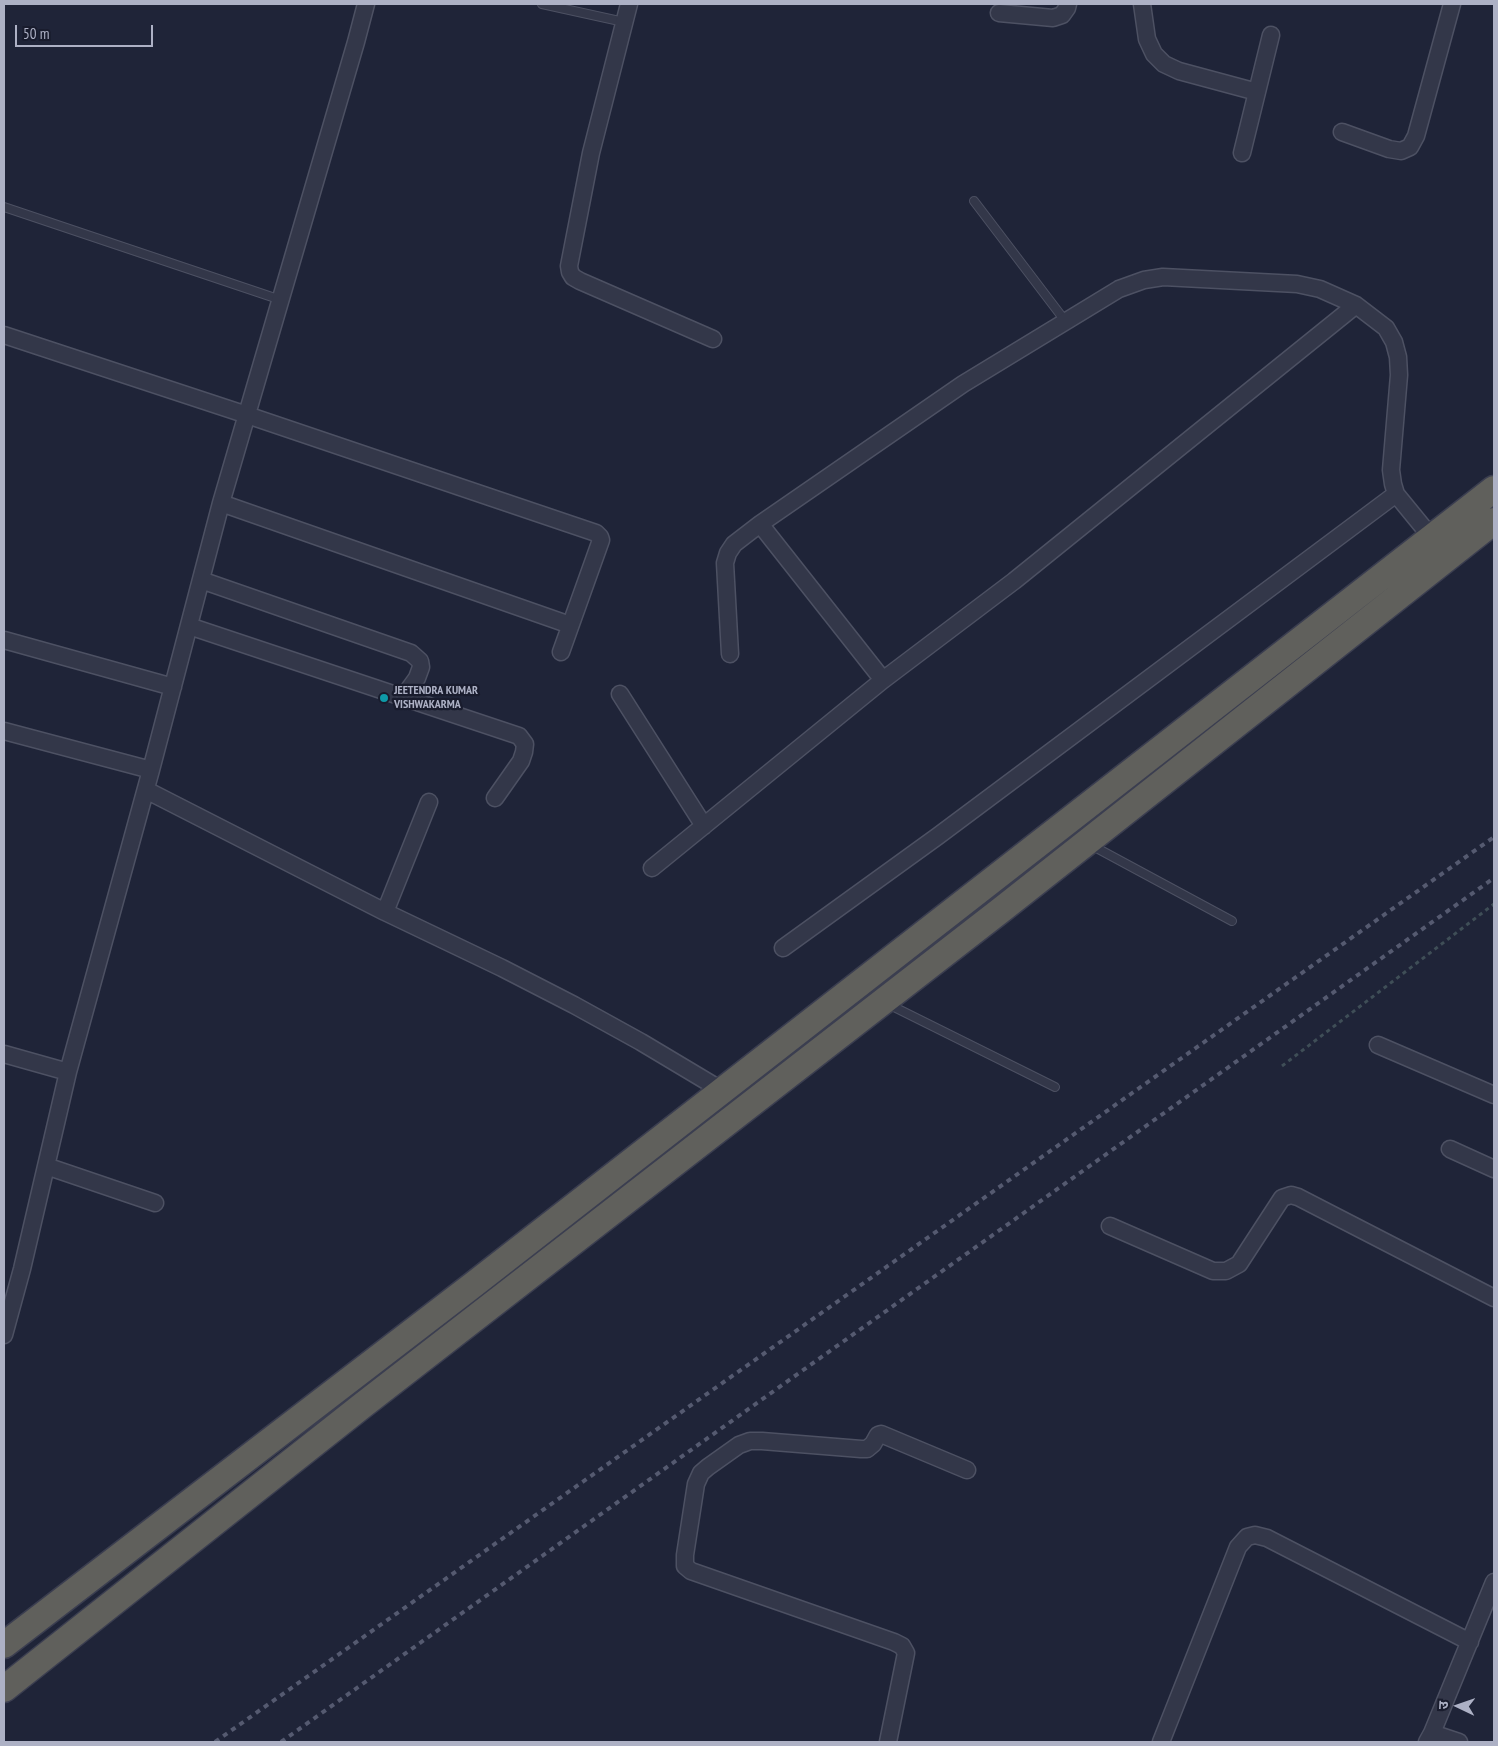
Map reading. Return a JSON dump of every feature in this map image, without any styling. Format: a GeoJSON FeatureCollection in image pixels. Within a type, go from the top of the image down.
{"type":"FeatureCollection","features":[{"type":"Feature","properties":{"kind":"highway"},"geometry":{"type":"LineString","coordinates":[[4,1645],[722,1091],[1494,489]]}},
{"type":"Feature","properties":{"kind":"highway"},"geometry":{"type":"LineString","coordinates":[[4,1689],[357,1409],[883,1002],[1494,521]]}},
{"type":"Feature","properties":{"kind":"street"},"geometry":{"type":"LineString","coordinates":[[4,1335],[10,1285],[26,1255],[68,1072],[146,790],[221,503],[366,4]]}},
{"type":"Feature","properties":{"kind":"street"},"geometry":{"type":"LineString","coordinates":[[629,4],[591,153],[569,266],[570,272],[573,277],[580,281],[713,339]]}},
{"type":"Feature","properties":{"kind":"street"},"geometry":{"type":"LineString","coordinates":[[999,13],[1053,18],[1062,15],[1068,4]]}},
{"type":"Feature","properties":{"kind":"street"},"geometry":{"type":"LineString","coordinates":[[1142,4],[1147,39],[1154,54],[1164,64],[1179,72],[1257,92]]}},
{"type":"Feature","properties":{"kind":"street"},"geometry":{"type":"LineString","coordinates":[[1342,132],[1389,149],[1401,151],[1410,147],[1416,136],[1452,4]]}},
{"type":"Feature","properties":{"kind":"street"},"geometry":{"type":"LineString","coordinates":[[1242,153],[1271,34]]}},
{"type":"Feature","properties":{"kind":"street"},"geometry":{"type":"LineString","coordinates":[[730,654],[725,563],[728,553],[734,544],[760,524],[963,384],[1119,289],[1144,280],[1163,277],[1297,284],[1320,289],[1356,304],[1386,328],[1394,342],[1398,357],[1399,375],[1391,470],[1392,484],[1396,494],[1432,538]]}},
{"type":"Feature","properties":{"kind":"street"},"geometry":{"type":"LineString","coordinates":[[652,868],[883,680],[1014,581],[1356,304]]}},
{"type":"Feature","properties":{"kind":"street"},"geometry":{"type":"LineString","coordinates":[[4,336],[247,415],[596,533],[601,540],[560,652]]}},
{"type":"Feature","properties":{"kind":"street"},"geometry":{"type":"LineString","coordinates":[[783,948],[938,836],[1396,494]]}},
{"type":"Feature","properties":{"kind":"street"},"geometry":{"type":"LineString","coordinates":[[221,503],[570,625]]}},
{"type":"Feature","properties":{"kind":"street"},"geometry":{"type":"LineString","coordinates":[[760,524],[883,680]]}},
{"type":"Feature","properties":{"kind":"street"},"geometry":{"type":"LineString","coordinates":[[201,580],[412,653],[420,661],[421,667],[417,678],[404,696]]}},
{"type":"Feature","properties":{"kind":"street"},"geometry":{"type":"LineString","coordinates":[[189,626],[404,696],[519,736],[525,744],[521,761],[495,798]]}},
{"type":"Feature","properties":{"kind":"street"},"geometry":{"type":"LineString","coordinates":[[4,640],[173,687]]}},
{"type":"Feature","properties":{"kind":"street"},"geometry":{"type":"LineString","coordinates":[[620,694],[704,826]]}},
{"type":"Feature","properties":{"kind":"street"},"geometry":{"type":"LineString","coordinates":[[4,731],[151,770]]}},
{"type":"Feature","properties":{"kind":"street"},"geometry":{"type":"LineString","coordinates":[[146,790],[385,912],[574,1005],[641,1042],[722,1091]]}},
{"type":"Feature","properties":{"kind":"street"},"geometry":{"type":"LineString","coordinates":[[385,912],[429,802]]}},
{"type":"Feature","properties":{"kind":"street"},"geometry":{"type":"LineString","coordinates":[[1378,1046],[1494,1095]]}},
{"type":"Feature","properties":{"kind":"street"},"geometry":{"type":"LineString","coordinates":[[4,1054],[68,1072]]}},
{"type":"Feature","properties":{"kind":"street"},"geometry":{"type":"LineString","coordinates":[[1450,1149],[1494,1169]]}},
{"type":"Feature","properties":{"kind":"street"},"geometry":{"type":"LineString","coordinates":[[46,1166],[155,1203]]}},
{"type":"Feature","properties":{"kind":"street"},"geometry":{"type":"LineString","coordinates":[[1110,1226],[1213,1271],[1226,1271],[1239,1264],[1282,1198],[1291,1195],[1494,1298]]}},
{"type":"Feature","properties":{"kind":"street"},"geometry":{"type":"LineString","coordinates":[[888,1742],[906,1653],[902,1646],[691,1572],[686,1566],[685,1556],[696,1484],[701,1474],[708,1467],[740,1445],[750,1441],[868,1449],[878,1435],[882,1434],[967,1470]]}},
{"type":"Feature","properties":{"kind":"street"},"geometry":{"type":"LineString","coordinates":[[1162,1742],[1238,1547],[1247,1537],[1256,1535],[1267,1538],[1470,1642]]}},
{"type":"Feature","properties":{"kind":"street"},"geometry":{"type":"LineString","coordinates":[[1459,1742],[1430,1738],[1494,1582]]}},
{"type":"Feature","properties":{"kind":"lane"},"geometry":{"type":"LineString","coordinates":[[542,4],[624,22]]}},
{"type":"Feature","properties":{"kind":"lane"},"geometry":{"type":"LineString","coordinates":[[974,201],[1066,322]]}},
{"type":"Feature","properties":{"kind":"lane"},"geometry":{"type":"LineString","coordinates":[[4,207],[281,300]]}},
{"type":"Feature","properties":{"kind":"lane"},"geometry":{"type":"LineString","coordinates":[[1086,842],[1232,921]]}},
{"type":"Feature","properties":{"kind":"lane"},"geometry":{"type":"LineString","coordinates":[[883,1002],[1055,1087]]}},
{"type":"Feature","properties":{"kind":"path"},"geometry":{"type":"LineString","coordinates":[[1282,1066],[1494,904]]}},
{"type":"Feature","properties":{"kind":"railway"},"geometry":{"type":"LineString","coordinates":[[215,1742],[1494,837]]}},
{"type":"Feature","properties":{"kind":"railway"},"geometry":{"type":"LineString","coordinates":[[281,1742],[1494,878]]}},
{"type":"Feature","properties":{"kind":"place","name":"JEETENDRA KUMAR VISHWAKARMA"},"geometry":{"type":"Point","coordinates":[384,698]}}]}
